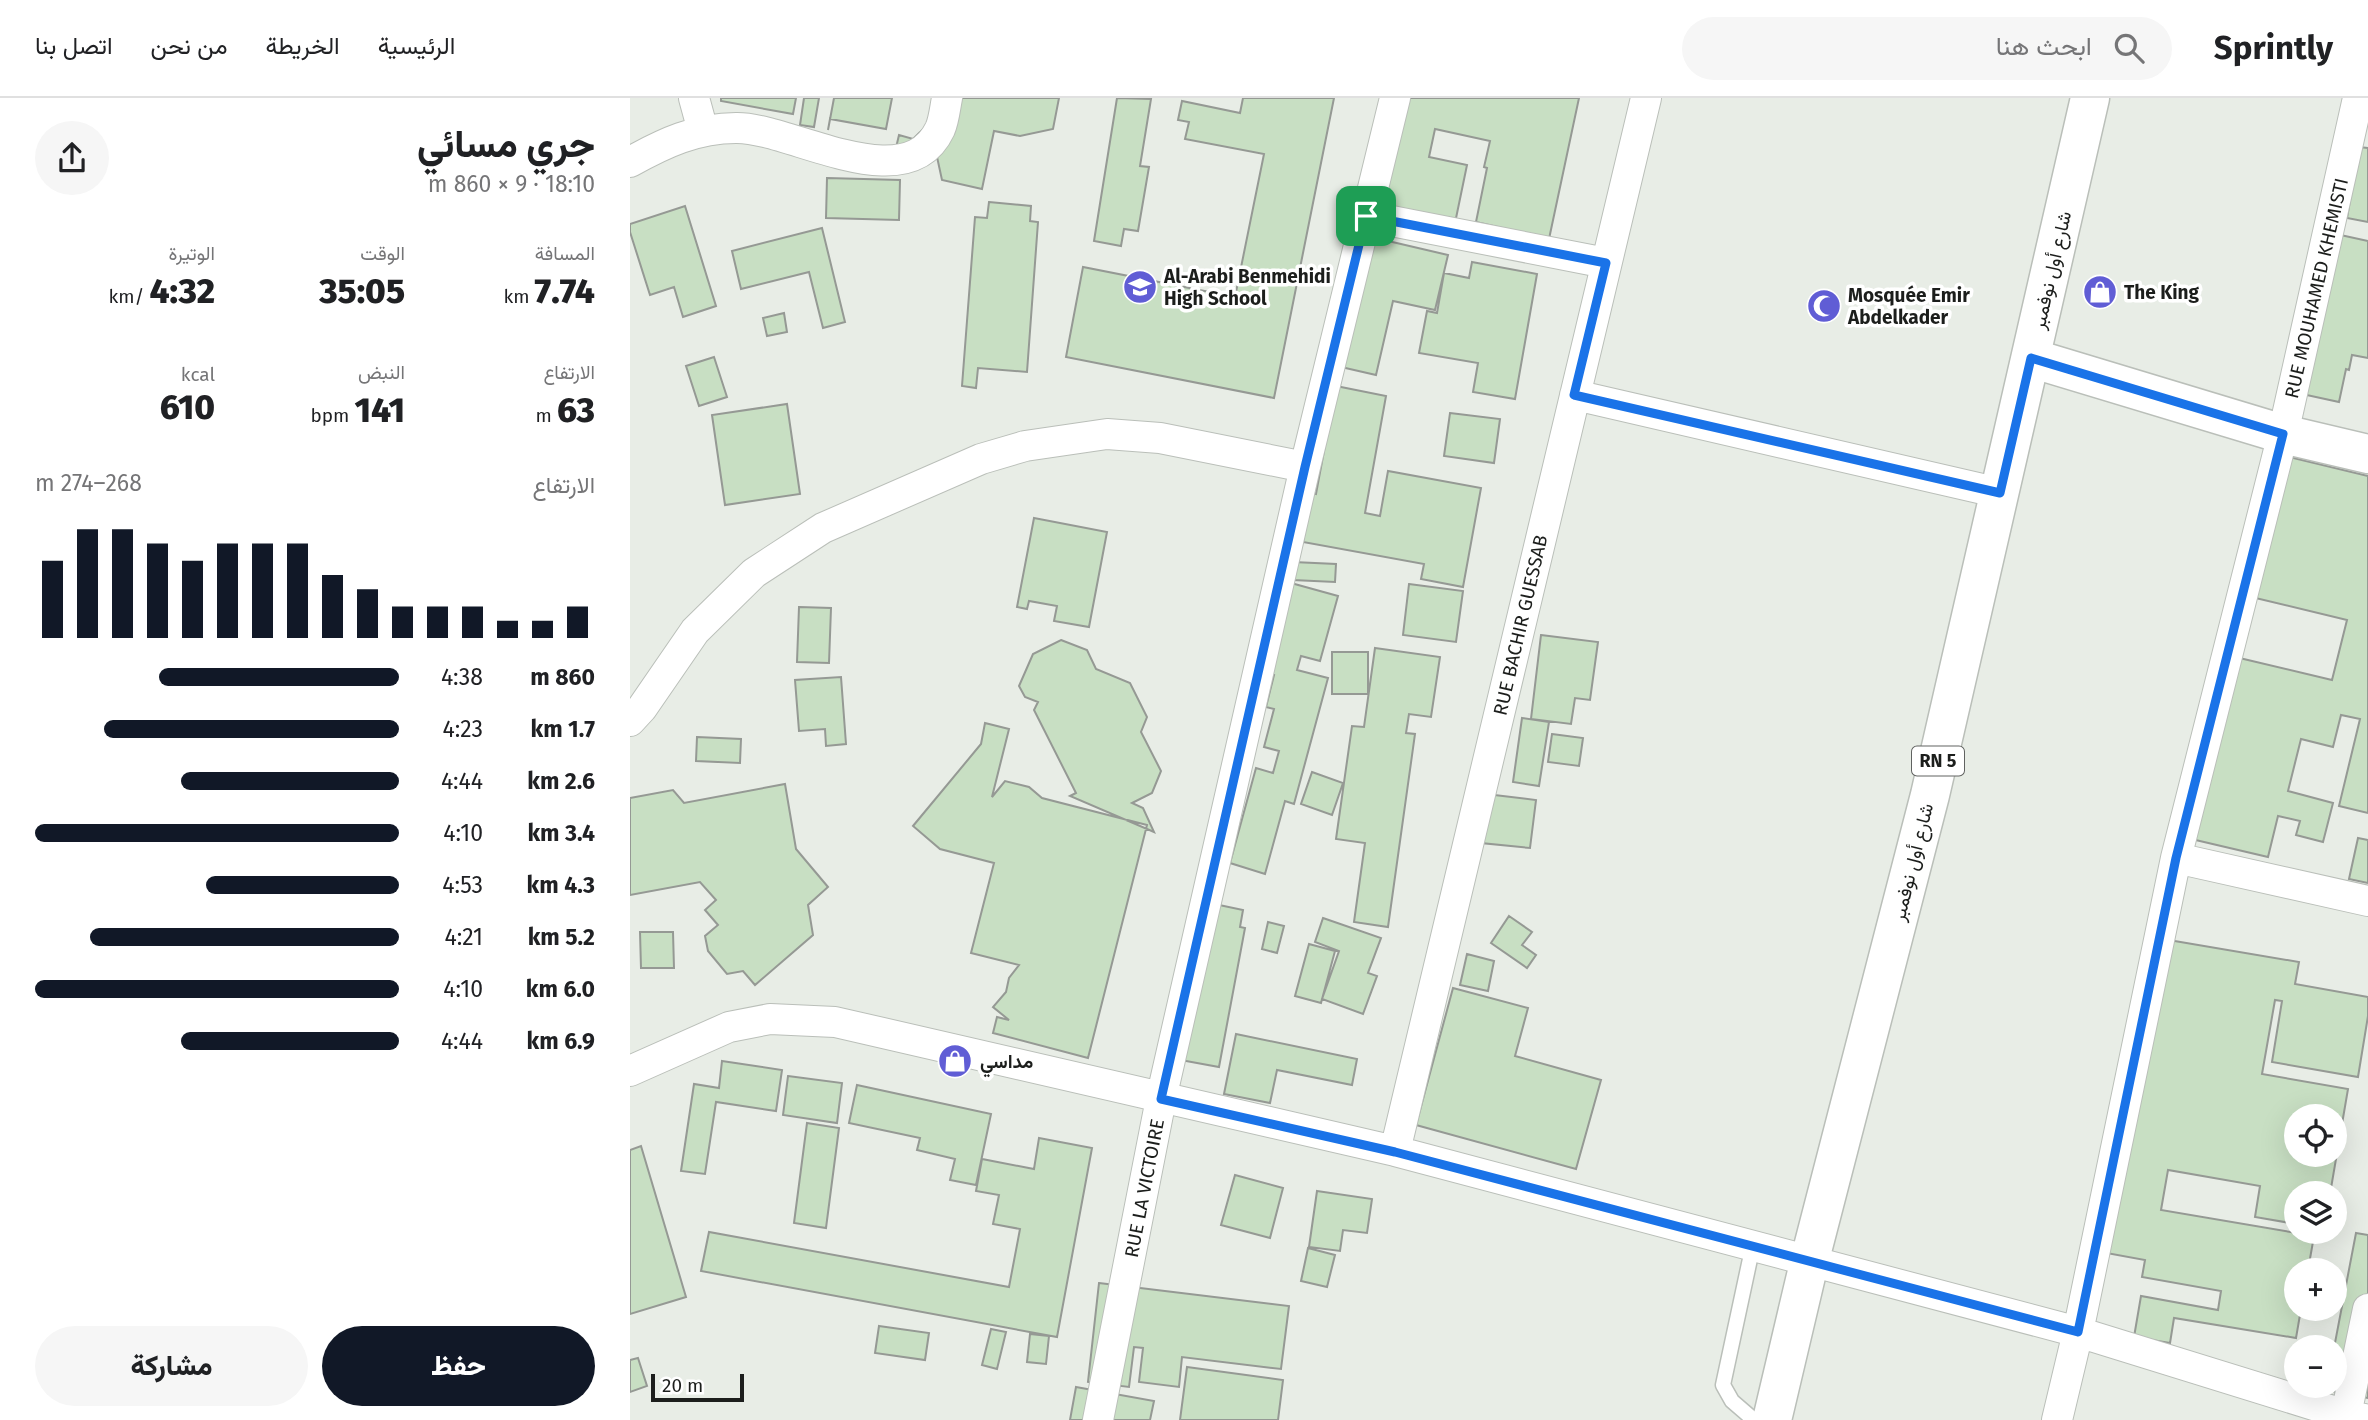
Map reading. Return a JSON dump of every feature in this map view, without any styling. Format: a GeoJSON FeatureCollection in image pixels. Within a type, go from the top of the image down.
{"type":"FeatureCollection","features":[{"type":"Feature","properties":{"kind":"main road","name":"شارع أول نوفمبر"},"geometry":{"type":"LineString","coordinates":[[1772,1420],[1810,1259],[1930,796],[2091,98]]}},
{"type":"Feature","properties":{"kind":"main road"},"geometry":{"type":"LineString","coordinates":[[2031,358],[2283,434],[2368,454]]}},
{"type":"Feature","properties":{"kind":"street"},"geometry":{"type":"LineString","coordinates":[[694,98],[703,131]]}},
{"type":"Feature","properties":{"kind":"street"},"geometry":{"type":"LineString","coordinates":[[630,162],[672,139],[703,131],[736,128],[761,130],[860,159],[892,161],[921,151],[929,143],[940,130],[947,98]]}},
{"type":"Feature","properties":{"kind":"street","name":"RUE LA VICTOIRE"},"geometry":{"type":"LineString","coordinates":[[1098,1420],[1161,1099],[1305,467],[1395,98]]}},
{"type":"Feature","properties":{"kind":"street","name":"RUE BACHIR GUESSAB"},"geometry":{"type":"LineString","coordinates":[[1395,1152],[1646,98]]}},
{"type":"Feature","properties":{"kind":"street","name":"RUE MOUHAMED KHEMISTI"},"geometry":{"type":"LineString","coordinates":[[2057,1420],[2078,1332],[2176,858],[2283,434],[2358,98]]}},
{"type":"Feature","properties":{"kind":"street"},"geometry":{"type":"LineString","coordinates":[[1366,216],[1606,263]]}},
{"type":"Feature","properties":{"kind":"street"},"geometry":{"type":"LineString","coordinates":[[1574,395],[2000,493]]}},
{"type":"Feature","properties":{"kind":"street"},"geometry":{"type":"LineString","coordinates":[[630,721],[642,708],[695,631],[754,573],[823,528],[981,459],[1025,446],[1107,433],[1160,438],[1305,467]]}},
{"type":"Feature","properties":{"kind":"street"},"geometry":{"type":"LineString","coordinates":[[2176,858],[2368,901]]}},
{"type":"Feature","properties":{"kind":"street"},"geometry":{"type":"LineString","coordinates":[[632,1065],[729,1027],[770,1019],[835,1023],[1395,1152],[1810,1259],[2078,1332],[2357,1417],[2368,1309]]}},
{"type":"Feature","properties":{"kind":"lane"},"geometry":{"type":"LineString","coordinates":[[1754,1245],[1723,1385],[1732,1401],[1754,1420]]}},
{"type":"Feature","properties":{"kind":"building"},"geometry":{"type":"Polygon","coordinates":[[[721,98],[796,98],[793,114],[721,101],[721,98]]]}},
{"type":"Feature","properties":{"kind":"building"},"geometry":{"type":"Polygon","coordinates":[[[804,98],[819,98],[814,127],[800,125],[804,98]]]}},
{"type":"Feature","properties":{"kind":"building"},"geometry":{"type":"Polygon","coordinates":[[[834,98],[892,98],[886,129],[830,119],[834,98]]]}},
{"type":"Feature","properties":{"kind":"building"},"geometry":{"type":"Polygon","coordinates":[[[955,98],[1059,98],[1053,129],[1020,136],[994,131],[982,189],[942,180],[934,143],[895,152],[899,135],[913,139],[955,98]]]}},
{"type":"Feature","properties":{"kind":"building"},"geometry":{"type":"Polygon","coordinates":[[[1117,98],[1151,99],[1140,166],[1149,167],[1138,231],[1124,229],[1121,246],[1094,241],[1117,98]]]}},
{"type":"Feature","properties":{"kind":"building"},"geometry":{"type":"Polygon","coordinates":[[[1243,98],[1334,98],[1274,398],[1066,357],[1083,267],[1235,297],[1264,154],[1185,139],[1189,122],[1178,120],[1182,101],[1240,113],[1243,98]]]}},
{"type":"Feature","properties":{"kind":"building"},"geometry":{"type":"Polygon","coordinates":[[[1403,98],[1579,98],[1549,239],[1476,222],[1490,141],[1435,129],[1429,157],[1467,165],[1455,223],[1383,207],[1403,98]]]}},
{"type":"Feature","properties":{"kind":"building"},"geometry":{"type":"Polygon","coordinates":[[[2359,147],[2368,148],[2368,222],[2347,218],[2359,147]]]}},
{"type":"Feature","properties":{"kind":"building"},"geometry":{"type":"Polygon","coordinates":[[[827,178],[900,180],[899,220],[826,218],[827,178]]]}},
{"type":"Feature","properties":{"kind":"building"},"geometry":{"type":"Polygon","coordinates":[[[989,202],[1031,206],[1030,221],[1038,222],[1027,372],[978,368],[976,388],[962,386],[975,217],[987,218],[989,202]]]}},
{"type":"Feature","properties":{"kind":"building"},"geometry":{"type":"Polygon","coordinates":[[[685,206],[716,306],[683,317],[674,287],[650,295],[630,232],[630,224],[685,206]]]}},
{"type":"Feature","properties":{"kind":"building"},"geometry":{"type":"Polygon","coordinates":[[[822,228],[845,322],[823,328],[809,272],[741,289],[732,251],[822,228]]]}},
{"type":"Feature","properties":{"kind":"building"},"geometry":{"type":"Polygon","coordinates":[[[2336,234],[2368,241],[2368,358],[2352,355],[2339,402],[2302,394],[2336,234]]]}},
{"type":"Feature","properties":{"kind":"building"},"geometry":{"type":"Polygon","coordinates":[[[1371,237],[1448,255],[1435,310],[1393,301],[1376,375],[1341,367],[1371,237]]]}},
{"type":"Feature","properties":{"kind":"building"},"geometry":{"type":"Polygon","coordinates":[[[1472,262],[1537,274],[1515,399],[1473,392],[1478,363],[1419,353],[1427,311],[1437,313],[1444,273],[1469,278],[1472,262]]]}},
{"type":"Feature","properties":{"kind":"building"},"geometry":{"type":"Polygon","coordinates":[[[784,313],[787,332],[767,336],[763,318],[784,313]]]}},
{"type":"Feature","properties":{"kind":"building"},"geometry":{"type":"Polygon","coordinates":[[[714,357],[727,397],[699,406],[686,366],[714,357]]]}},
{"type":"Feature","properties":{"kind":"building"},"geometry":{"type":"Polygon","coordinates":[[[1336,386],[1386,396],[1365,513],[1380,516],[1388,471],[1481,488],[1463,587],[1421,579],[1424,564],[1303,542],[1312,493],[1316,494],[1336,386]]]}},
{"type":"Feature","properties":{"kind":"building"},"geometry":{"type":"Polygon","coordinates":[[[787,404],[800,494],[725,505],[712,415],[787,404]]]}},
{"type":"Feature","properties":{"kind":"building"},"geometry":{"type":"Polygon","coordinates":[[[1450,413],[1500,419],[1494,463],[1444,456],[1450,413]]]}},
{"type":"Feature","properties":{"kind":"building"},"geometry":{"type":"Polygon","coordinates":[[[2277,454],[2368,476],[2368,813],[2339,806],[2360,719],[2341,715],[2333,747],[2301,739],[2288,791],[2333,803],[2323,842],[2296,835],[2300,821],[2278,816],[2268,857],[2187,838],[2231,656],[2332,680],[2347,620],[2243,595],[2277,454]]]}},
{"type":"Feature","properties":{"kind":"building"},"geometry":{"type":"Polygon","coordinates":[[[1034,518],[1107,532],[1089,627],[1054,621],[1057,606],[1029,601],[1027,609],[1017,607],[1034,518]]]}},
{"type":"Feature","properties":{"kind":"building"},"geometry":{"type":"Polygon","coordinates":[[[1293,562],[1336,564],[1335,582],[1293,580],[1293,562]]]}},
{"type":"Feature","properties":{"kind":"building"},"geometry":{"type":"Polygon","coordinates":[[[1291,583],[1338,596],[1320,661],[1301,656],[1297,670],[1328,678],[1294,804],[1285,801],[1265,874],[1230,863],[1256,768],[1273,773],[1279,751],[1264,747],[1274,709],[1266,707],[1274,675],[1266,673],[1291,583]]]}},
{"type":"Feature","properties":{"kind":"building"},"geometry":{"type":"Polygon","coordinates":[[[1409,584],[1463,591],[1456,642],[1403,635],[1409,584]]]}},
{"type":"Feature","properties":{"kind":"building"},"geometry":{"type":"Polygon","coordinates":[[[799,607],[831,608],[829,663],[797,662],[799,607]]]}},
{"type":"Feature","properties":{"kind":"building"},"geometry":{"type":"Polygon","coordinates":[[[1541,635],[1598,642],[1590,700],[1575,698],[1571,724],[1531,719],[1541,635]]]}},
{"type":"Feature","properties":{"kind":"building"},"geometry":{"type":"Polygon","coordinates":[[[1061,640],[1087,650],[1096,669],[1130,683],[1147,717],[1141,732],[1161,771],[1152,793],[1132,803],[1143,808],[1154,832],[1070,796],[1076,793],[1034,710],[1038,702],[1025,697],[1019,686],[1033,654],[1061,640]]]}},
{"type":"Feature","properties":{"kind":"building"},"geometry":{"type":"Polygon","coordinates":[[[1375,648],[1440,657],[1431,717],[1409,714],[1406,733],[1415,734],[1388,927],[1354,922],[1365,843],[1336,839],[1352,726],[1364,727],[1375,648]]]}},
{"type":"Feature","properties":{"kind":"building"},"geometry":{"type":"Polygon","coordinates":[[[1332,652],[1368,652],[1368,694],[1332,694],[1332,652]]]}},
{"type":"Feature","properties":{"kind":"building"},"geometry":{"type":"Polygon","coordinates":[[[841,677],[846,744],[826,746],[825,729],[799,731],[795,680],[841,677]]]}},
{"type":"Feature","properties":{"kind":"building"},"geometry":{"type":"Polygon","coordinates":[[[1522,718],[1549,722],[1539,786],[1513,782],[1522,718]]]}},
{"type":"Feature","properties":{"kind":"building"},"geometry":{"type":"Polygon","coordinates":[[[985,723],[1009,729],[992,797],[1005,781],[1029,787],[1042,798],[1147,825],[1088,1058],[993,1033],[997,1017],[1009,1020],[993,1007],[1006,992],[1009,978],[1019,965],[971,953],[994,863],[940,849],[913,826],[981,744],[985,723]]]}},
{"type":"Feature","properties":{"kind":"building"},"geometry":{"type":"Polygon","coordinates":[[[1552,734],[1583,738],[1579,766],[1548,762],[1552,734]]]}},
{"type":"Feature","properties":{"kind":"building"},"geometry":{"type":"Polygon","coordinates":[[[697,737],[741,739],[740,763],[696,761],[697,737]]]}},
{"type":"Feature","properties":{"kind":"building"},"geometry":{"type":"Polygon","coordinates":[[[1312,772],[1343,783],[1332,815],[1301,804],[1312,772]]]}},
{"type":"Feature","properties":{"kind":"building"},"geometry":{"type":"Polygon","coordinates":[[[785,784],[796,849],[828,887],[808,905],[813,935],[755,985],[743,971],[727,974],[708,951],[705,936],[718,925],[705,910],[716,900],[700,882],[630,895],[630,798],[673,790],[684,803],[785,784]]]}},
{"type":"Feature","properties":{"kind":"building"},"geometry":{"type":"Polygon","coordinates":[[[1486,794],[1536,800],[1530,848],[1481,843],[1486,794]]]}},
{"type":"Feature","properties":{"kind":"building"},"geometry":{"type":"Polygon","coordinates":[[[2358,838],[2368,840],[2368,883],[2349,879],[2358,838]]]}},
{"type":"Feature","properties":{"kind":"building"},"geometry":{"type":"Polygon","coordinates":[[[1205,902],[1243,910],[1240,927],[1245,928],[1219,1067],[1175,1059],[1205,902]]]}},
{"type":"Feature","properties":{"kind":"building"},"geometry":{"type":"Polygon","coordinates":[[[1509,916],[1532,932],[1522,945],[1536,955],[1527,968],[1491,943],[1509,916]]]}},
{"type":"Feature","properties":{"kind":"building"},"geometry":{"type":"Polygon","coordinates":[[[1323,918],[1381,938],[1368,973],[1377,976],[1363,1014],[1322,999],[1339,951],[1315,942],[1323,918]]]}},
{"type":"Feature","properties":{"kind":"building"},"geometry":{"type":"Polygon","coordinates":[[[1268,922],[1284,926],[1277,953],[1262,949],[1268,922]]]}},
{"type":"Feature","properties":{"kind":"building"},"geometry":{"type":"Polygon","coordinates":[[[640,932],[673,932],[674,968],[641,968],[640,932]]]}},
{"type":"Feature","properties":{"kind":"building"},"geometry":{"type":"Polygon","coordinates":[[[2157,938],[2299,962],[2295,984],[2368,997],[2368,1016],[2358,1077],[2272,1062],[2282,1001],[2275,1000],[2262,1074],[2348,1089],[2345,1104],[2284,1104],[2284,1167],[2335,1167],[2332,1181],[2284,1181],[2284,1222],[2255,1217],[2260,1186],[2168,1170],[2161,1210],[2284,1231],[2284,1244],[2313,1244],[2310,1258],[2284,1258],[2284,1321],[2299,1321],[2297,1335],[2284,1336],[2174,1318],[2170,1343],[2134,1337],[2141,1296],[2218,1310],[2221,1291],[2142,1277],[2145,1260],[2090,1250],[2157,938]]]}},
{"type":"Feature","properties":{"kind":"building"},"geometry":{"type":"Polygon","coordinates":[[[1309,944],[1335,951],[1321,1003],[1295,996],[1309,944]]]}},
{"type":"Feature","properties":{"kind":"building"},"geometry":{"type":"Polygon","coordinates":[[[1467,954],[1494,961],[1488,991],[1460,985],[1467,954]]]}},
{"type":"Feature","properties":{"kind":"building"},"geometry":{"type":"Polygon","coordinates":[[[1453,988],[1528,1008],[1515,1056],[1601,1080],[1576,1169],[1416,1125],[1453,988]]]}},
{"type":"Feature","properties":{"kind":"building"},"geometry":{"type":"Polygon","coordinates":[[[1236,1034],[1357,1059],[1352,1085],[1277,1070],[1270,1103],[1224,1094],[1236,1034]]]}},
{"type":"Feature","properties":{"kind":"building"},"geometry":{"type":"Polygon","coordinates":[[[722,1061],[782,1070],[776,1111],[716,1102],[705,1174],[681,1171],[694,1084],[719,1088],[722,1061]]]}},
{"type":"Feature","properties":{"kind":"building"},"geometry":{"type":"Polygon","coordinates":[[[788,1076],[842,1083],[837,1123],[783,1115],[788,1076]]]}},
{"type":"Feature","properties":{"kind":"building"},"geometry":{"type":"Polygon","coordinates":[[[857,1085],[991,1114],[976,1185],[950,1180],[955,1159],[917,1150],[920,1138],[849,1123],[857,1085]]]}},
{"type":"Feature","properties":{"kind":"building"},"geometry":{"type":"Polygon","coordinates":[[[807,1123],[839,1128],[826,1228],[794,1223],[807,1123]]]}},
{"type":"Feature","properties":{"kind":"building"},"geometry":{"type":"Polygon","coordinates":[[[1039,1138],[1092,1148],[1057,1337],[701,1271],[709,1232],[1009,1287],[1020,1229],[993,1224],[999,1195],[976,1191],[982,1159],[1034,1169],[1039,1138]]]}},
{"type":"Feature","properties":{"kind":"building"},"geometry":{"type":"Polygon","coordinates":[[[641,1146],[686,1297],[630,1314],[630,1150],[641,1146]]]}},
{"type":"Feature","properties":{"kind":"building"},"geometry":{"type":"Polygon","coordinates":[[[1235,1175],[1283,1188],[1270,1238],[1221,1225],[1235,1175]]]}},
{"type":"Feature","properties":{"kind":"building"},"geometry":{"type":"Polygon","coordinates":[[[1317,1191],[1372,1199],[1367,1233],[1343,1230],[1340,1251],[1309,1247],[1317,1191]]]}},
{"type":"Feature","properties":{"kind":"building"},"geometry":{"type":"Polygon","coordinates":[[[2356,1233],[2368,1235],[2368,1398],[2347,1394],[2347,1335],[2336,1335],[2339,1321],[2347,1321],[2347,1280],[2356,1233]]]}},
{"type":"Feature","properties":{"kind":"building"},"geometry":{"type":"Polygon","coordinates":[[[1308,1248],[1335,1255],[1327,1287],[1301,1281],[1308,1248]]]}},
{"type":"Feature","properties":{"kind":"building"},"geometry":{"type":"Polygon","coordinates":[[[1099,1283],[1289,1306],[1281,1369],[1182,1357],[1179,1387],[1139,1382],[1143,1348],[1134,1347],[1129,1387],[1088,1382],[1099,1283]]]}},
{"type":"Feature","properties":{"kind":"building"},"geometry":{"type":"Polygon","coordinates":[[[879,1326],[929,1333],[925,1360],[875,1353],[879,1326]]]}},
{"type":"Feature","properties":{"kind":"building"},"geometry":{"type":"Polygon","coordinates":[[[991,1329],[1006,1332],[997,1369],[982,1365],[991,1329]]]}},
{"type":"Feature","properties":{"kind":"building"},"geometry":{"type":"Polygon","coordinates":[[[1030,1334],[1049,1336],[1046,1364],[1027,1362],[1030,1334]]]}},
{"type":"Feature","properties":{"kind":"building"},"geometry":{"type":"Polygon","coordinates":[[[638,1358],[647,1386],[630,1392],[630,1360],[638,1358]]]}},
{"type":"Feature","properties":{"kind":"building"},"geometry":{"type":"Polygon","coordinates":[[[1187,1367],[1283,1380],[1278,1420],[1180,1420],[1187,1367]]]}},
{"type":"Feature","properties":{"kind":"building"},"geometry":{"type":"Polygon","coordinates":[[[1076,1387],[1154,1401],[1150,1420],[1070,1420],[1076,1387]]]}},
{"type":"Feature","properties":{"kind":"place","name":"Al-Arabi Benmehidi High School"},"geometry":{"type":"Point","coordinates":[1140,287]}},
{"type":"Feature","properties":{"kind":"place","name":"The King"},"geometry":{"type":"Point","coordinates":[2100,292]}},
{"type":"Feature","properties":{"kind":"place","name":"Mosquée Emir Abdelkader"},"geometry":{"type":"Point","coordinates":[1824,306]}},
{"type":"Feature","properties":{"kind":"place","name":"مداسي"},"geometry":{"type":"Point","coordinates":[955,1061]}},
{"type":"Feature","properties":{"kind":"route"},"geometry":{"type":"LineString","coordinates":[[1366,216],[1606,263],[1574,395],[2000,493],[2031,358],[2283,434],[2176,858],[2078,1332],[1810,1259],[1395,1152],[1161,1099],[1305,467],[1366,216]]}}]}
